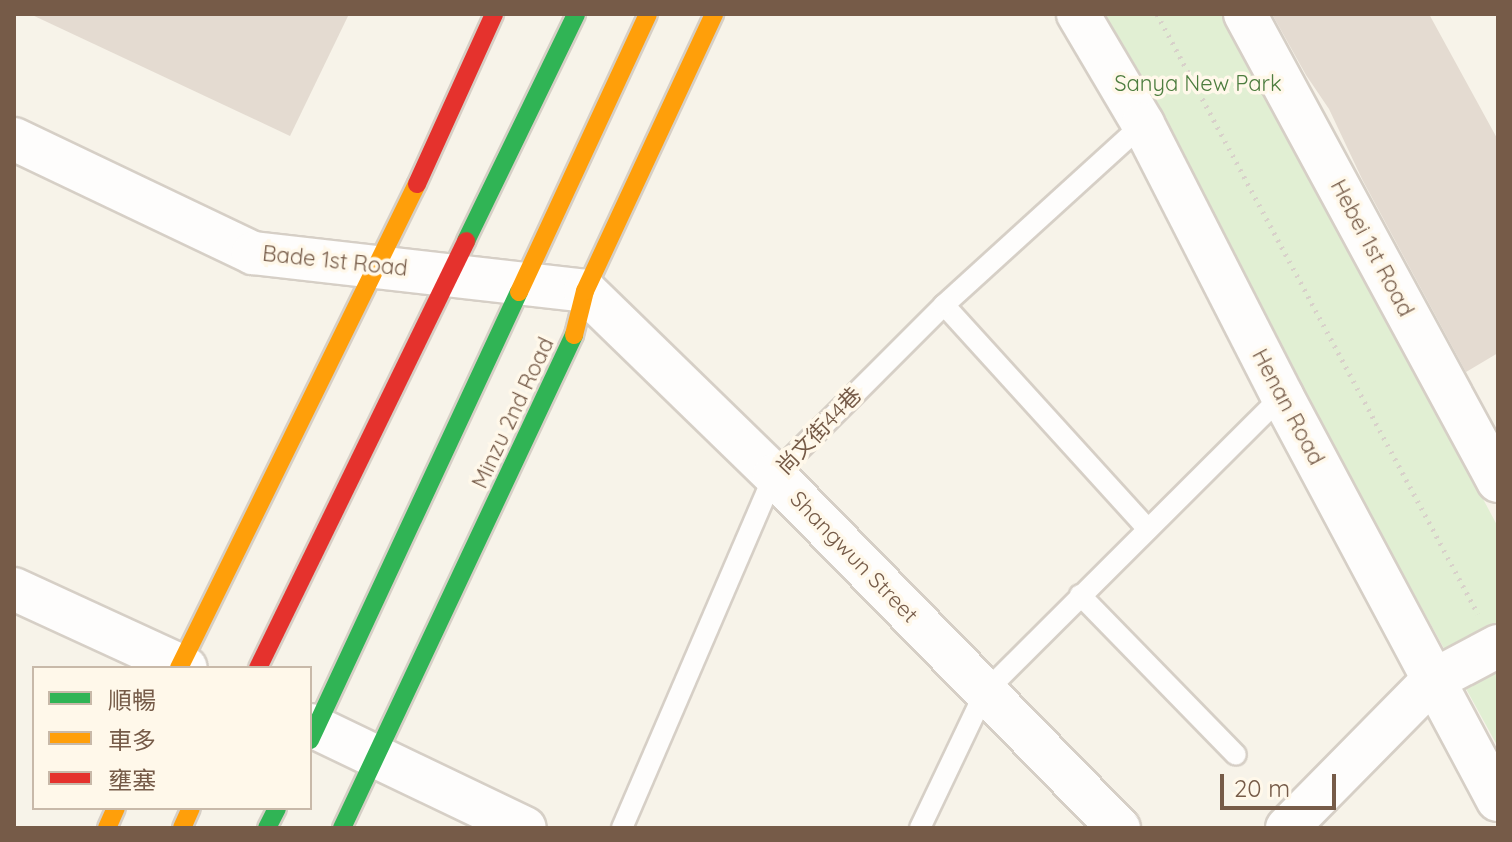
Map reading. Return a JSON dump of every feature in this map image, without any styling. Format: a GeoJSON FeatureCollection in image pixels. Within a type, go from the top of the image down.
{"type":"FeatureCollection","features":[{"type":"Feature","properties":{"kind":"street"},"geometry":{"type":"LineString","coordinates":[[182,666],[380,265],[494,14]]}},
{"type":"Feature","properties":{"kind":"street"},"geometry":{"type":"LineString","coordinates":[[259,666],[576,14]]}},
{"type":"Feature","properties":{"kind":"street","name":"Minzu 2nd Road"},"geometry":{"type":"LineString","coordinates":[[312,731],[648,14]]}},
{"type":"Feature","properties":{"kind":"street","name":"Minzu 2nd Road"},"geometry":{"type":"LineString","coordinates":[[342,828],[572,346],[585,291],[714,14]]}},
{"type":"Feature","properties":{"kind":"street","name":"Henan Road"},"geometry":{"type":"LineString","coordinates":[[1078,14],[1143,124],[1282,396],[1498,800]]}},
{"type":"Feature","properties":{"kind":"street","name":"Hebei 1st Road"},"geometry":{"type":"LineString","coordinates":[[1245,14],[1498,481]]}},
{"type":"Feature","properties":{"kind":"street","name":"Bade 1st Road"},"geometry":{"type":"LineString","coordinates":[[14,139],[253,253],[380,265],[585,291]]}},
{"type":"Feature","properties":{"kind":"street","name":"Shangwun Street"},"geometry":{"type":"LineString","coordinates":[[585,291],[774,475],[1119,828]]}},
{"type":"Feature","properties":{"kind":"street"},"geometry":{"type":"LineString","coordinates":[[14,589],[180,666]]}},
{"type":"Feature","properties":{"kind":"street"},"geometry":{"type":"LineString","coordinates":[[1287,828],[1432,681],[1490,634]]}},
{"type":"Feature","properties":{"kind":"street"},"geometry":{"type":"LineString","coordinates":[[312,731],[377,756],[525,828]]}},
{"type":"Feature","properties":{"kind":"street"},"geometry":{"type":"LineString","coordinates":[[267,828],[276,810]]}},
{"type":"Feature","properties":{"kind":"lane","name":"尚文街44巷"},"geometry":{"type":"LineString","coordinates":[[622,828],[774,475],[944,305],[1143,124]]}},
{"type":"Feature","properties":{"kind":"lane"},"geometry":{"type":"LineString","coordinates":[[944,305],[1148,529]]}},
{"type":"Feature","properties":{"kind":"lane"},"geometry":{"type":"LineString","coordinates":[[920,828],[985,692],[1282,396]]}},
{"type":"Feature","properties":{"kind":"lane"},"geometry":{"type":"LineString","coordinates":[[1080,595],[1236,755]]}},
{"type":"Feature","properties":{"kind":"path"},"geometry":{"type":"LineString","coordinates":[[1157,14],[1490,634]]}},
{"type":"Feature","properties":{"kind":"green space","name":"Sanya New Park"},"geometry":{"type":"Polygon","coordinates":[[[1096,14],[1224,14],[1498,527],[1498,747],[1096,14]]]}},
{"type":"Feature","properties":{"kind":"building"},"geometry":{"type":"Polygon","coordinates":[[[30,14],[349,14],[290,136],[30,14]]]}},
{"type":"Feature","properties":{"kind":"building"},"geometry":{"type":"Polygon","coordinates":[[[1272,14],[1429,14],[1498,140],[1498,353],[1466,372],[1363,181],[1329,109],[1272,14]]]}},
{"type":"Feature","properties":{"kind":"traffic: fast"},"geometry":{"type":"LineString","coordinates":[[466,241],[576,14]]}},
{"type":"Feature","properties":{"kind":"traffic: fast"},"geometry":{"type":"LineString","coordinates":[[312,736],[519,292]]}},
{"type":"Feature","properties":{"kind":"traffic: fast"},"geometry":{"type":"LineString","coordinates":[[342,828],[574,335]]}},
{"type":"Feature","properties":{"kind":"traffic: fast"},"geometry":{"type":"LineString","coordinates":[[267,828],[276,810]]}},
{"type":"Feature","properties":{"kind":"traffic: slow"},"geometry":{"type":"LineString","coordinates":[[519,292],[648,14]]}},
{"type":"Feature","properties":{"kind":"traffic: slow"},"geometry":{"type":"LineString","coordinates":[[574,335],[585,291],[714,14]]}},
{"type":"Feature","properties":{"kind":"traffic: slow"},"geometry":{"type":"LineString","coordinates":[[180,666],[417,184]]}},
{"type":"Feature","properties":{"kind":"traffic: slow"},"geometry":{"type":"LineString","coordinates":[[107,828],[115,810]]}},
{"type":"Feature","properties":{"kind":"traffic: slow"},"geometry":{"type":"LineString","coordinates":[[182,828],[190,810]]}},
{"type":"Feature","properties":{"kind":"traffic: jam"},"geometry":{"type":"LineString","coordinates":[[417,184],[494,14]]}},
{"type":"Feature","properties":{"kind":"traffic: jam"},"geometry":{"type":"LineString","coordinates":[[259,666],[466,241]]}}]}
